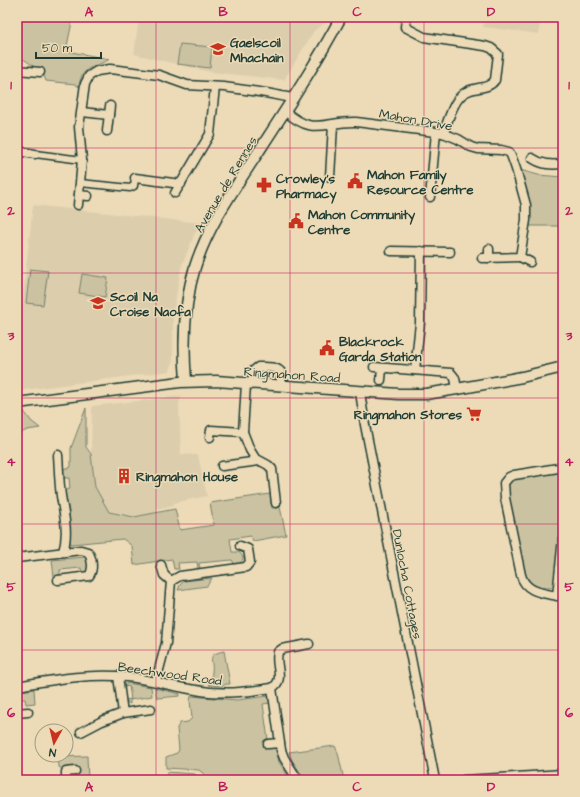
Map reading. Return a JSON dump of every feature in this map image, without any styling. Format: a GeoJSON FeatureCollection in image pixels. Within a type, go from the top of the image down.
{"type":"FeatureCollection","features":[{"type":"Feature","properties":{"kind":"street","name":"Avenue de Rennes"},"geometry":{"type":"LineString","coordinates":[[186,381],[184,351],[188,298],[194,270],[201,250],[223,207],[285,111],[341,17]]}},
{"type":"Feature","properties":{"kind":"street"},"geometry":{"type":"LineString","coordinates":[[406,19],[405,27],[424,37],[485,46],[491,48],[498,54],[495,80],[488,86],[470,90],[461,96],[440,133],[430,197]]}},
{"type":"Feature","properties":{"kind":"street"},"geometry":{"type":"LineString","coordinates":[[17,70],[40,72]]}},
{"type":"Feature","properties":{"kind":"street"},"geometry":{"type":"LineString","coordinates":[[78,205],[82,160],[79,133],[86,79],[93,73],[101,70],[158,75],[187,85],[266,93],[292,98]]}},
{"type":"Feature","properties":{"kind":"street"},"geometry":{"type":"LineString","coordinates":[[175,193],[210,134],[215,87]]}},
{"type":"Feature","properties":{"kind":"street"},"geometry":{"type":"LineString","coordinates":[[107,131],[110,106]]}},
{"type":"Feature","properties":{"kind":"street","name":"Mahon Drive"},"geometry":{"type":"LineString","coordinates":[[285,111],[299,122],[308,125],[323,126],[343,122],[356,122],[440,133],[478,149],[505,151],[511,155],[526,205],[526,220],[520,257]]}},
{"type":"Feature","properties":{"kind":"street"},"geometry":{"type":"LineString","coordinates":[[82,112],[109,115]]}},
{"type":"Feature","properties":{"kind":"street"},"geometry":{"type":"LineString","coordinates":[[330,177],[333,125]]}},
{"type":"Feature","properties":{"kind":"street"},"geometry":{"type":"LineString","coordinates":[[17,151],[82,160]]}},
{"type":"Feature","properties":{"kind":"street"},"geometry":{"type":"LineString","coordinates":[[532,158],[538,163],[563,164]]}},
{"type":"Feature","properties":{"kind":"street"},"geometry":{"type":"LineString","coordinates":[[80,183],[130,188],[134,186],[134,178],[181,184]]}},
{"type":"Feature","properties":{"kind":"street"},"geometry":{"type":"LineString","coordinates":[[79,195],[88,196]]}},
{"type":"Feature","properties":{"kind":"street"},"geometry":{"type":"LineString","coordinates":[[489,249],[486,258],[520,257],[530,262]]}},
{"type":"Feature","properties":{"kind":"street"},"geometry":{"type":"LineString","coordinates":[[391,251],[450,252]]}},
{"type":"Feature","properties":{"kind":"street"},"geometry":{"type":"LineString","coordinates":[[415,370],[420,323],[421,251]]}},
{"type":"Feature","properties":{"kind":"street"},"geometry":{"type":"LineString","coordinates":[[276,503],[272,469],[253,455],[243,432],[249,384],[253,371],[258,367],[275,368],[280,370],[281,386]]}},
{"type":"Feature","properties":{"kind":"street","name":"Ringmahon Road"},"geometry":{"type":"LineString","coordinates":[[17,403],[186,381],[213,381],[360,392],[414,394],[457,389],[522,377],[563,367]]}},
{"type":"Feature","properties":{"kind":"street"},"geometry":{"type":"LineString","coordinates":[[381,380],[378,368],[451,373],[455,378],[457,389]]}},
{"type":"Feature","properties":{"kind":"street","name":"Dunlocha Cottages"},"geometry":{"type":"LineString","coordinates":[[360,392],[365,425],[435,780]]}},
{"type":"Feature","properties":{"kind":"street"},"geometry":{"type":"LineString","coordinates":[[211,433],[243,432]]}},
{"type":"Feature","properties":{"kind":"street"},"geometry":{"type":"LineString","coordinates":[[58,455],[61,497],[65,519],[66,539],[63,552]]}},
{"type":"Feature","properties":{"kind":"street"},"geometry":{"type":"LineString","coordinates":[[222,466],[260,461]]}},
{"type":"Feature","properties":{"kind":"street"},"geometry":{"type":"LineString","coordinates":[[563,469],[558,468],[513,475],[506,479],[504,486],[505,498],[522,579],[527,586],[535,591],[560,596],[563,538]]}},
{"type":"Feature","properties":{"kind":"street"},"geometry":{"type":"LineString","coordinates":[[172,581],[180,576],[246,567],[250,562],[244,547]]}},
{"type":"Feature","properties":{"kind":"street"},"geometry":{"type":"LineString","coordinates":[[17,558],[85,550],[89,554],[92,573],[87,577],[58,580]]}},
{"type":"Feature","properties":{"kind":"street"},"geometry":{"type":"LineString","coordinates":[[161,565],[164,575],[172,581]]}},
{"type":"Feature","properties":{"kind":"street"},"geometry":{"type":"LineString","coordinates":[[156,681],[166,643],[172,581]]}},
{"type":"Feature","properties":{"kind":"street"},"geometry":{"type":"LineString","coordinates":[[298,780],[284,758],[280,743],[272,688],[277,685],[279,679],[278,652],[282,649],[309,644]]}},
{"type":"Feature","properties":{"kind":"street"},"geometry":{"type":"LineString","coordinates":[[118,676],[123,713]]}},
{"type":"Feature","properties":{"kind":"street","name":"Beechwood Road"},"geometry":{"type":"LineString","coordinates":[[17,686],[70,678],[118,676],[156,681],[211,692],[239,693],[272,688]]}},
{"type":"Feature","properties":{"kind":"street"},"geometry":{"type":"LineString","coordinates":[[81,732],[102,721],[123,713],[151,709]]}},
{"type":"Feature","properties":{"kind":"street"},"geometry":{"type":"LineString","coordinates":[[17,713],[28,712]]}},
{"type":"Feature","properties":{"kind":"street"},"geometry":{"type":"LineString","coordinates":[[268,744],[280,743]]}},
{"type":"Feature","properties":{"kind":"street"},"geometry":{"type":"LineString","coordinates":[[66,780],[66,772],[75,771]]}},
{"type":"Feature","properties":{"kind":"street"},"geometry":{"type":"LineString","coordinates":[[464,780],[563,774]]}},
{"type":"Feature","properties":{"kind":"shaded area"},"geometry":{"type":"Polygon","coordinates":[[[17,17],[73,17],[66,51],[110,59],[86,71],[80,80],[79,87],[75,84],[46,81],[41,69],[34,67],[25,60],[17,58],[17,17]]]}},
{"type":"Feature","properties":{"kind":"shaded area","name":"Gaelscoil Mhachain"},"geometry":{"type":"Polygon","coordinates":[[[139,17],[328,17],[327,21],[314,31],[284,80],[210,72],[134,54],[139,17]]]}},
{"type":"Feature","properties":{"kind":"shaded area"},"geometry":{"type":"Polygon","coordinates":[[[485,17],[540,17],[539,34],[483,27],[485,17]]]}},
{"type":"Feature","properties":{"kind":"shaded area"},"geometry":{"type":"Polygon","coordinates":[[[180,44],[212,47],[210,68],[177,64],[180,44]]]}},
{"type":"Feature","properties":{"kind":"shaded area"},"geometry":{"type":"Polygon","coordinates":[[[520,170],[538,175],[563,177],[563,226],[529,226],[529,205],[520,170]]]}},
{"type":"Feature","properties":{"kind":"shaded area","name":"Scoil Na Croise Naofa"},"geometry":{"type":"Polygon","coordinates":[[[33,205],[202,223],[198,231],[195,233],[181,268],[173,314],[173,360],[170,371],[17,391],[17,348],[33,205]]]}},
{"type":"Feature","properties":{"kind":"shaded area"},"geometry":{"type":"Polygon","coordinates":[[[30,269],[48,271],[43,305],[26,303],[30,269]]]}},
{"type":"Feature","properties":{"kind":"shaded area"},"geometry":{"type":"Polygon","coordinates":[[[82,274],[108,278],[105,297],[79,293],[82,274]]]}},
{"type":"Feature","properties":{"kind":"shaded area"},"geometry":{"type":"Polygon","coordinates":[[[182,396],[179,404],[181,454],[198,455],[207,496],[174,503],[174,505],[156,509],[157,513],[134,517],[109,512],[100,499],[94,482],[91,454],[92,406],[182,396]]]}},
{"type":"Feature","properties":{"kind":"shaded area"},"geometry":{"type":"Polygon","coordinates":[[[86,408],[86,447],[91,454],[95,487],[109,512],[134,517],[175,509],[180,530],[214,525],[210,503],[270,494],[272,508],[280,507],[286,535],[253,541],[251,536],[230,539],[232,552],[239,552],[243,557],[241,562],[235,565],[232,560],[199,563],[200,569],[198,569],[197,562],[178,563],[179,569],[174,569],[172,559],[134,565],[132,546],[123,539],[71,544],[69,512],[64,490],[70,489],[69,478],[63,478],[63,470],[65,468],[70,468],[71,466],[71,448],[86,408]]]}},
{"type":"Feature","properties":{"kind":"shaded area"},"geometry":{"type":"Polygon","coordinates":[[[17,410],[23,410],[31,421],[40,428],[27,430],[17,435],[17,410]]]}},
{"type":"Feature","properties":{"kind":"shaded area"},"geometry":{"type":"Polygon","coordinates":[[[553,472],[562,473],[563,475],[563,499],[555,579],[553,586],[550,588],[545,588],[536,586],[530,582],[524,570],[508,494],[508,487],[511,480],[553,472]]]}},
{"type":"Feature","properties":{"kind":"shaded area"},"geometry":{"type":"Polygon","coordinates":[[[85,557],[88,565],[85,573],[82,574],[81,568],[60,570],[60,576],[54,577],[52,560],[85,557]]]}},
{"type":"Feature","properties":{"kind":"shaded area"},"geometry":{"type":"Polygon","coordinates":[[[212,578],[207,586],[178,590],[184,581],[212,578]]]}},
{"type":"Feature","properties":{"kind":"shaded area"},"geometry":{"type":"Polygon","coordinates":[[[224,651],[230,684],[223,686],[209,685],[212,674],[212,656],[224,651]]]}},
{"type":"Feature","properties":{"kind":"shaded area"},"geometry":{"type":"Polygon","coordinates":[[[127,683],[151,687],[152,696],[130,700],[130,704],[126,700],[131,699],[129,686],[125,687],[127,683]]]}},
{"type":"Feature","properties":{"kind":"shaded area"},"geometry":{"type":"Polygon","coordinates":[[[155,688],[180,694],[180,696],[157,698],[155,688]]]}},
{"type":"Feature","properties":{"kind":"shaded area"},"geometry":{"type":"Polygon","coordinates":[[[34,689],[35,703],[26,704],[25,699],[19,699],[20,706],[18,706],[18,694],[21,691],[34,689]]]}},
{"type":"Feature","properties":{"kind":"shaded area"},"geometry":{"type":"Polygon","coordinates":[[[191,696],[237,700],[269,696],[270,703],[263,704],[268,740],[265,741],[267,748],[275,747],[278,750],[279,753],[277,754],[279,762],[291,780],[205,780],[204,774],[199,770],[166,768],[166,757],[177,753],[179,750],[177,728],[180,723],[188,722],[192,718],[190,701],[191,696]]]}},
{"type":"Feature","properties":{"kind":"shaded area"},"geometry":{"type":"Polygon","coordinates":[[[335,746],[344,780],[305,780],[292,760],[289,752],[335,746]]]}},
{"type":"Feature","properties":{"kind":"shaded area"},"geometry":{"type":"Polygon","coordinates":[[[74,756],[87,756],[88,780],[68,780],[68,776],[77,774],[77,767],[59,767],[59,763],[74,763],[74,756]]]}},
{"type":"Feature","properties":{"kind":"shaded area"},"geometry":{"type":"Polygon","coordinates":[[[167,772],[195,774],[201,780],[167,780],[167,772]]]}},
{"type":"Feature","properties":{"kind":"place","name":"Gaelscoil Mhachain"},"geometry":{"type":"Point","coordinates":[218,49]}},
{"type":"Feature","properties":{"kind":"place","name":"Mahon Family Resource Centre"},"geometry":{"type":"Point","coordinates":[355,181]}},
{"type":"Feature","properties":{"kind":"place","name":"Crowley's Pharmacy"},"geometry":{"type":"Point","coordinates":[264,185]}},
{"type":"Feature","properties":{"kind":"place","name":"Mahon Community Centre"},"geometry":{"type":"Point","coordinates":[296,221]}},
{"type":"Feature","properties":{"kind":"place","name":"Scoil Na Croise Naofa"},"geometry":{"type":"Point","coordinates":[98,303]}},
{"type":"Feature","properties":{"kind":"place","name":"Blackrock Garda Station"},"geometry":{"type":"Point","coordinates":[327,348]}},
{"type":"Feature","properties":{"kind":"place","name":"Ringmahon Stores"},"geometry":{"type":"Point","coordinates":[474,414]}},
{"type":"Feature","properties":{"kind":"place","name":"Ringmahon House"},"geometry":{"type":"Point","coordinates":[124,476]}}]}
